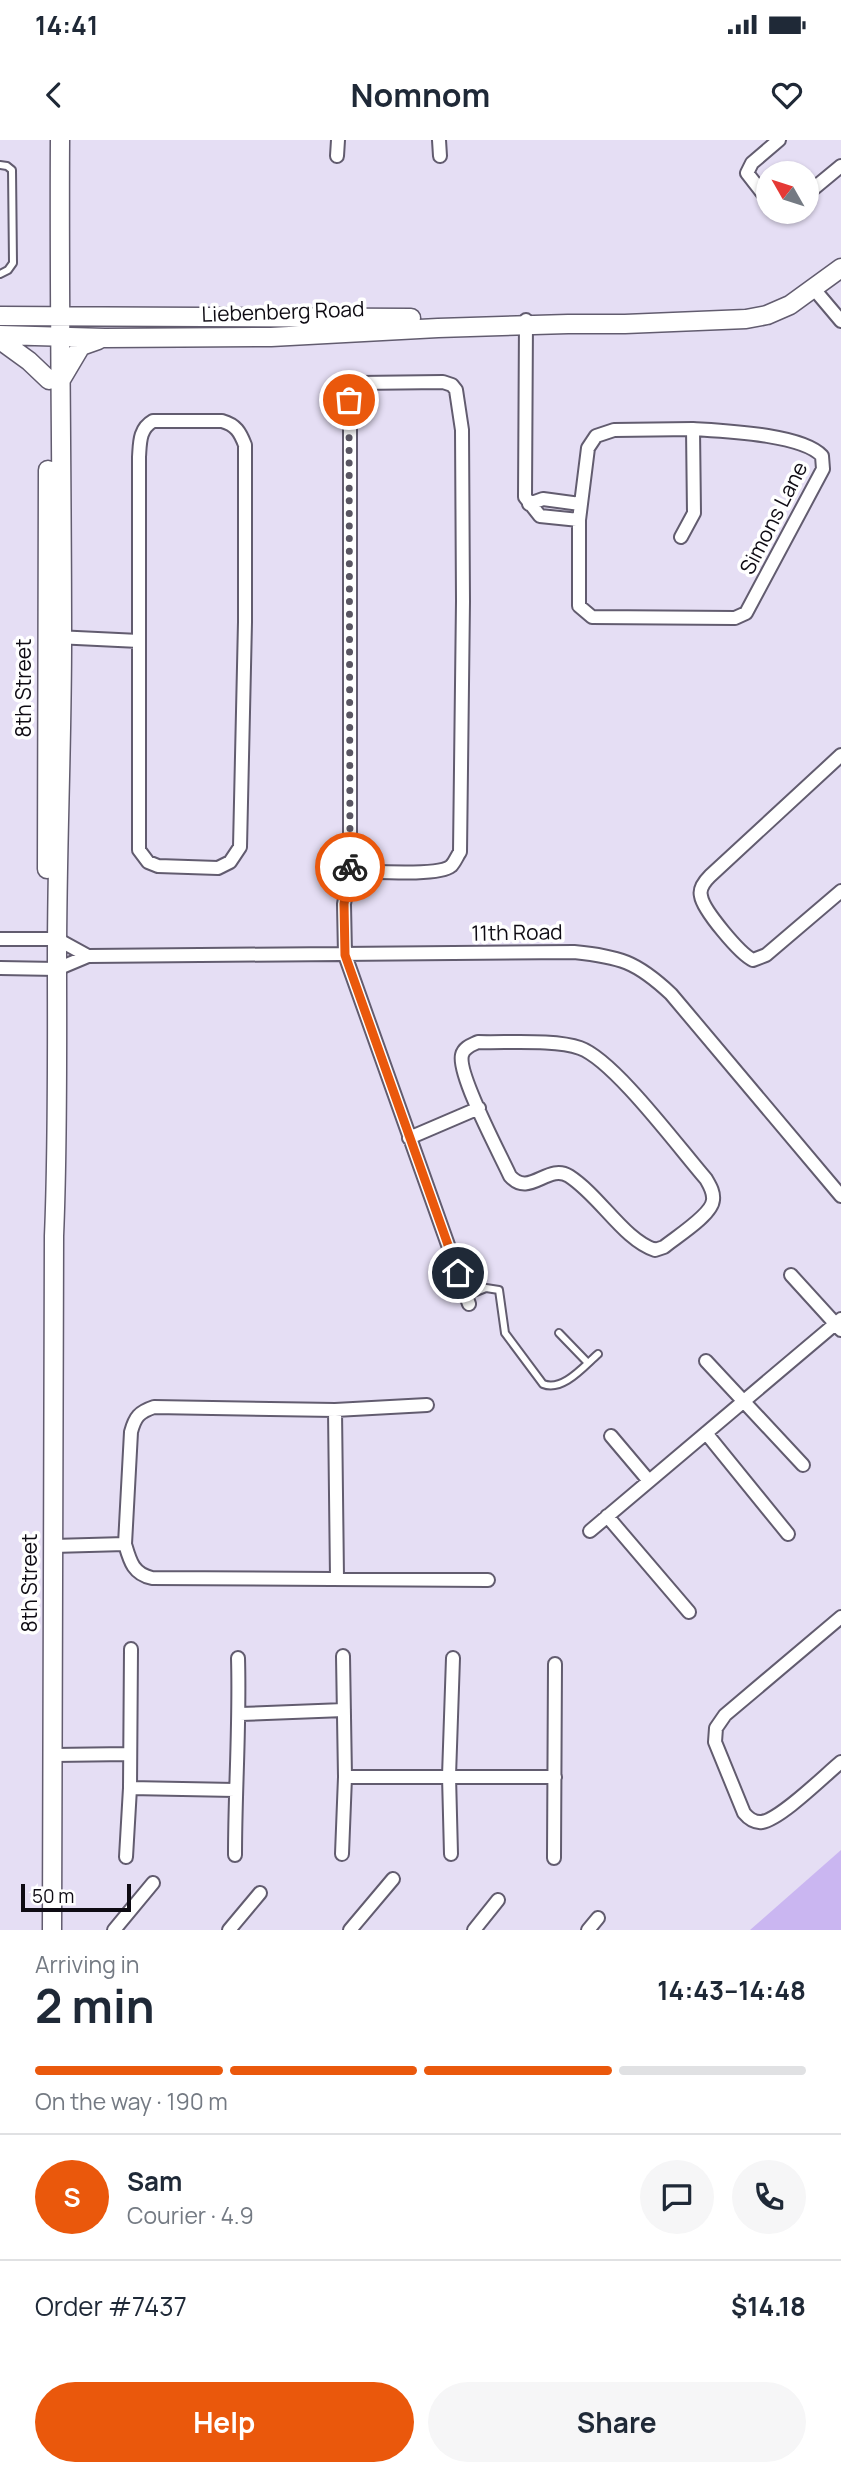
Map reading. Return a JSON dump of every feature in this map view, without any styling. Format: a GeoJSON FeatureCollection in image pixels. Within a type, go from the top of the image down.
{"type":"FeatureCollection","features":[{"type":"Feature","properties":{"kind":"street","name":"8th Street"},"geometry":{"type":"LineString","coordinates":[[50,140],[56,316]]}},
{"type":"Feature","properties":{"kind":"street","name":"8th Street"},"geometry":{"type":"LineString","coordinates":[[52,1930],[54,1236],[58,1124],[52,969],[54,381],[60,140]]}},
{"type":"Feature","properties":{"kind":"street"},"geometry":{"type":"LineString","coordinates":[[337,156],[338,140]]}},
{"type":"Feature","properties":{"kind":"street"},"geometry":{"type":"LineString","coordinates":[[439,140],[440,156]]}},
{"type":"Feature","properties":{"kind":"street"},"geometry":{"type":"LineString","coordinates":[[756,185],[747,173],[752,163],[779,140]]}},
{"type":"Feature","properties":{"kind":"street"},"geometry":{"type":"LineString","coordinates":[[819,184],[841,166]]}},
{"type":"Feature","properties":{"kind":"street","name":"Liebenberg Road"},"geometry":{"type":"LineString","coordinates":[[0,316],[271,316],[568,324],[746,319],[779,311],[841,268]]}},
{"type":"Feature","properties":{"kind":"street"},"geometry":{"type":"LineString","coordinates":[[814,289],[841,321]]}},
{"type":"Feature","properties":{"kind":"street","name":"Liebenberg Road"},"geometry":{"type":"LineString","coordinates":[[0,338],[271,337],[526,323]]}},
{"type":"Feature","properties":{"kind":"street"},"geometry":{"type":"LineString","coordinates":[[526,323],[524,492],[529,505],[540,516],[579,520]]}},
{"type":"Feature","properties":{"kind":"street"},"geometry":{"type":"LineString","coordinates":[[0,338],[54,381],[81,346],[105,338]]}},
{"type":"Feature","properties":{"kind":"street"},"geometry":{"type":"LineString","coordinates":[[350,871],[441,870],[452,865],[460,852],[462,430],[456,390],[452,385],[443,382],[358,383],[350,392],[350,871],[344,904],[345,955],[468,1300]]}},
{"type":"Feature","properties":{"kind":"street"},"geometry":{"type":"LineString","coordinates":[[153,421],[222,421],[233,425],[241,434],[244,444],[245,622],[240,847],[235,857],[225,866],[158,866],[148,862],[139,850],[139,641],[139,457],[145,426],[153,421]]}},
{"type":"Feature","properties":{"kind":"street"},"geometry":{"type":"LineString","coordinates":[[681,537],[694,513],[693,429]]}},
{"type":"Feature","properties":{"kind":"street","name":"Simons Lane"},"geometry":{"type":"LineString","coordinates":[[693,429],[736,431],[811,447],[824,459],[823,469],[746,613],[735,618],[592,617],[584,612],[578,601],[579,520],[585,456],[596,436],[614,430],[693,429]]}},
{"type":"Feature","properties":{"kind":"street"},"geometry":{"type":"LineString","coordinates":[[529,505],[543,499],[580,504]]}},
{"type":"Feature","properties":{"kind":"street"},"geometry":{"type":"LineString","coordinates":[[55,637],[139,641]]}},
{"type":"Feature","properties":{"kind":"street"},"geometry":{"type":"LineString","coordinates":[[841,755],[710,876],[701,892],[701,898],[726,935],[753,961],[774,949],[841,891]]}},
{"type":"Feature","properties":{"kind":"street"},"geometry":{"type":"LineString","coordinates":[[0,939],[53,939]]}},
{"type":"Feature","properties":{"kind":"street","name":"11th Road"},"geometry":{"type":"LineString","coordinates":[[53,939],[88,956]]}},
{"type":"Feature","properties":{"kind":"street","name":"11th Road"},"geometry":{"type":"LineString","coordinates":[[52,969],[88,956],[574,952],[606,955],[641,968],[671,994],[841,1196]]}},
{"type":"Feature","properties":{"kind":"street"},"geometry":{"type":"LineString","coordinates":[[0,968],[52,969]]}},
{"type":"Feature","properties":{"kind":"street"},"geometry":{"type":"LineString","coordinates":[[478,1042],[566,1044],[581,1048],[601,1061],[634,1094],[706,1179],[712,1189],[713,1201],[710,1210],[664,1247],[655,1250],[646,1247],[634,1239],[590,1191],[564,1174],[556,1172],[525,1185],[513,1180],[479,1108],[464,1074],[462,1054],[466,1048],[478,1042]]}},
{"type":"Feature","properties":{"kind":"street"},"geometry":{"type":"LineString","coordinates":[[409,1138],[479,1108]]}},
{"type":"Feature","properties":{"kind":"street"},"geometry":{"type":"LineString","coordinates":[[590,1531],[839,1325],[791,1275]]}},
{"type":"Feature","properties":{"kind":"street"},"geometry":{"type":"LineString","coordinates":[[706,1361],[803,1465]]}},
{"type":"Feature","properties":{"kind":"street"},"geometry":{"type":"LineString","coordinates":[[427,1405],[335,1410],[154,1407],[140,1411],[131,1432],[125,1544],[136,1571],[152,1578],[488,1580]]}},
{"type":"Feature","properties":{"kind":"street"},"geometry":{"type":"LineString","coordinates":[[335,1410],[337,1578]]}},
{"type":"Feature","properties":{"kind":"street"},"geometry":{"type":"LineString","coordinates":[[706,1433],[788,1534]]}},
{"type":"Feature","properties":{"kind":"street"},"geometry":{"type":"LineString","coordinates":[[611,1436],[649,1481]]}},
{"type":"Feature","properties":{"kind":"street"},"geometry":{"type":"LineString","coordinates":[[607,1516],[689,1612]]}},
{"type":"Feature","properties":{"kind":"street"},"geometry":{"type":"LineString","coordinates":[[53,1546],[125,1544]]}},
{"type":"Feature","properties":{"kind":"street"},"geometry":{"type":"LineString","coordinates":[[841,1617],[725,1715],[716,1728],[715,1742],[744,1813],[750,1820],[759,1822],[767,1821],[791,1804],[841,1762]]}},
{"type":"Feature","properties":{"kind":"street"},"geometry":{"type":"LineString","coordinates":[[126,1857],[130,1788],[131,1649]]}},
{"type":"Feature","properties":{"kind":"street"},"geometry":{"type":"LineString","coordinates":[[342,1854],[345,1777],[343,1656]]}},
{"type":"Feature","properties":{"kind":"street"},"geometry":{"type":"LineString","coordinates":[[235,1855],[235,1790],[240,1714],[238,1658]]}},
{"type":"Feature","properties":{"kind":"street"},"geometry":{"type":"LineString","coordinates":[[451,1854],[449,1776],[453,1658]]}},
{"type":"Feature","properties":{"kind":"street"},"geometry":{"type":"LineString","coordinates":[[554,1858],[555,1664]]}},
{"type":"Feature","properties":{"kind":"street"},"geometry":{"type":"LineString","coordinates":[[240,1714],[344,1710]]}},
{"type":"Feature","properties":{"kind":"street"},"geometry":{"type":"LineString","coordinates":[[54,1755],[129,1754]]}},
{"type":"Feature","properties":{"kind":"street"},"geometry":{"type":"LineString","coordinates":[[345,1777],[555,1777]]}},
{"type":"Feature","properties":{"kind":"street"},"geometry":{"type":"LineString","coordinates":[[130,1788],[235,1790]]}},
{"type":"Feature","properties":{"kind":"street"},"geometry":{"type":"LineString","coordinates":[[350,1930],[393,1879]]}},
{"type":"Feature","properties":{"kind":"street"},"geometry":{"type":"LineString","coordinates":[[114,1930],[153,1883]]}},
{"type":"Feature","properties":{"kind":"street"},"geometry":{"type":"LineString","coordinates":[[229,1930],[260,1893]]}},
{"type":"Feature","properties":{"kind":"street"},"geometry":{"type":"LineString","coordinates":[[474,1930],[498,1900]]}},
{"type":"Feature","properties":{"kind":"street"},"geometry":{"type":"LineString","coordinates":[[588,1930],[598,1918]]}},
{"type":"Feature","properties":{"kind":"lane"},"geometry":{"type":"LineString","coordinates":[[0,165],[12,170],[13,263],[8,270],[0,274]]}},
{"type":"Feature","properties":{"kind":"lane"},"geometry":{"type":"LineString","coordinates":[[468,1300],[486,1288],[499,1290],[505,1333],[543,1384],[554,1387],[562,1384],[598,1354]]}},
{"type":"Feature","properties":{"kind":"lane"},"geometry":{"type":"LineString","coordinates":[[559,1333],[587,1363]]}},
{"type":"Feature","properties":{"kind":"shaded area"},"geometry":{"type":"Polygon","coordinates":[[[841,1850],[841,1930],[750,1930],[841,1850]]]}},
{"type":"Feature","properties":{"kind":"way so far"},"geometry":{"type":"LineString","coordinates":[[349,400],[350,867]]}},
{"type":"Feature","properties":{"kind":"route"},"geometry":{"type":"LineString","coordinates":[[350,867],[344,904],[345,955],[458,1273]]}}]}
